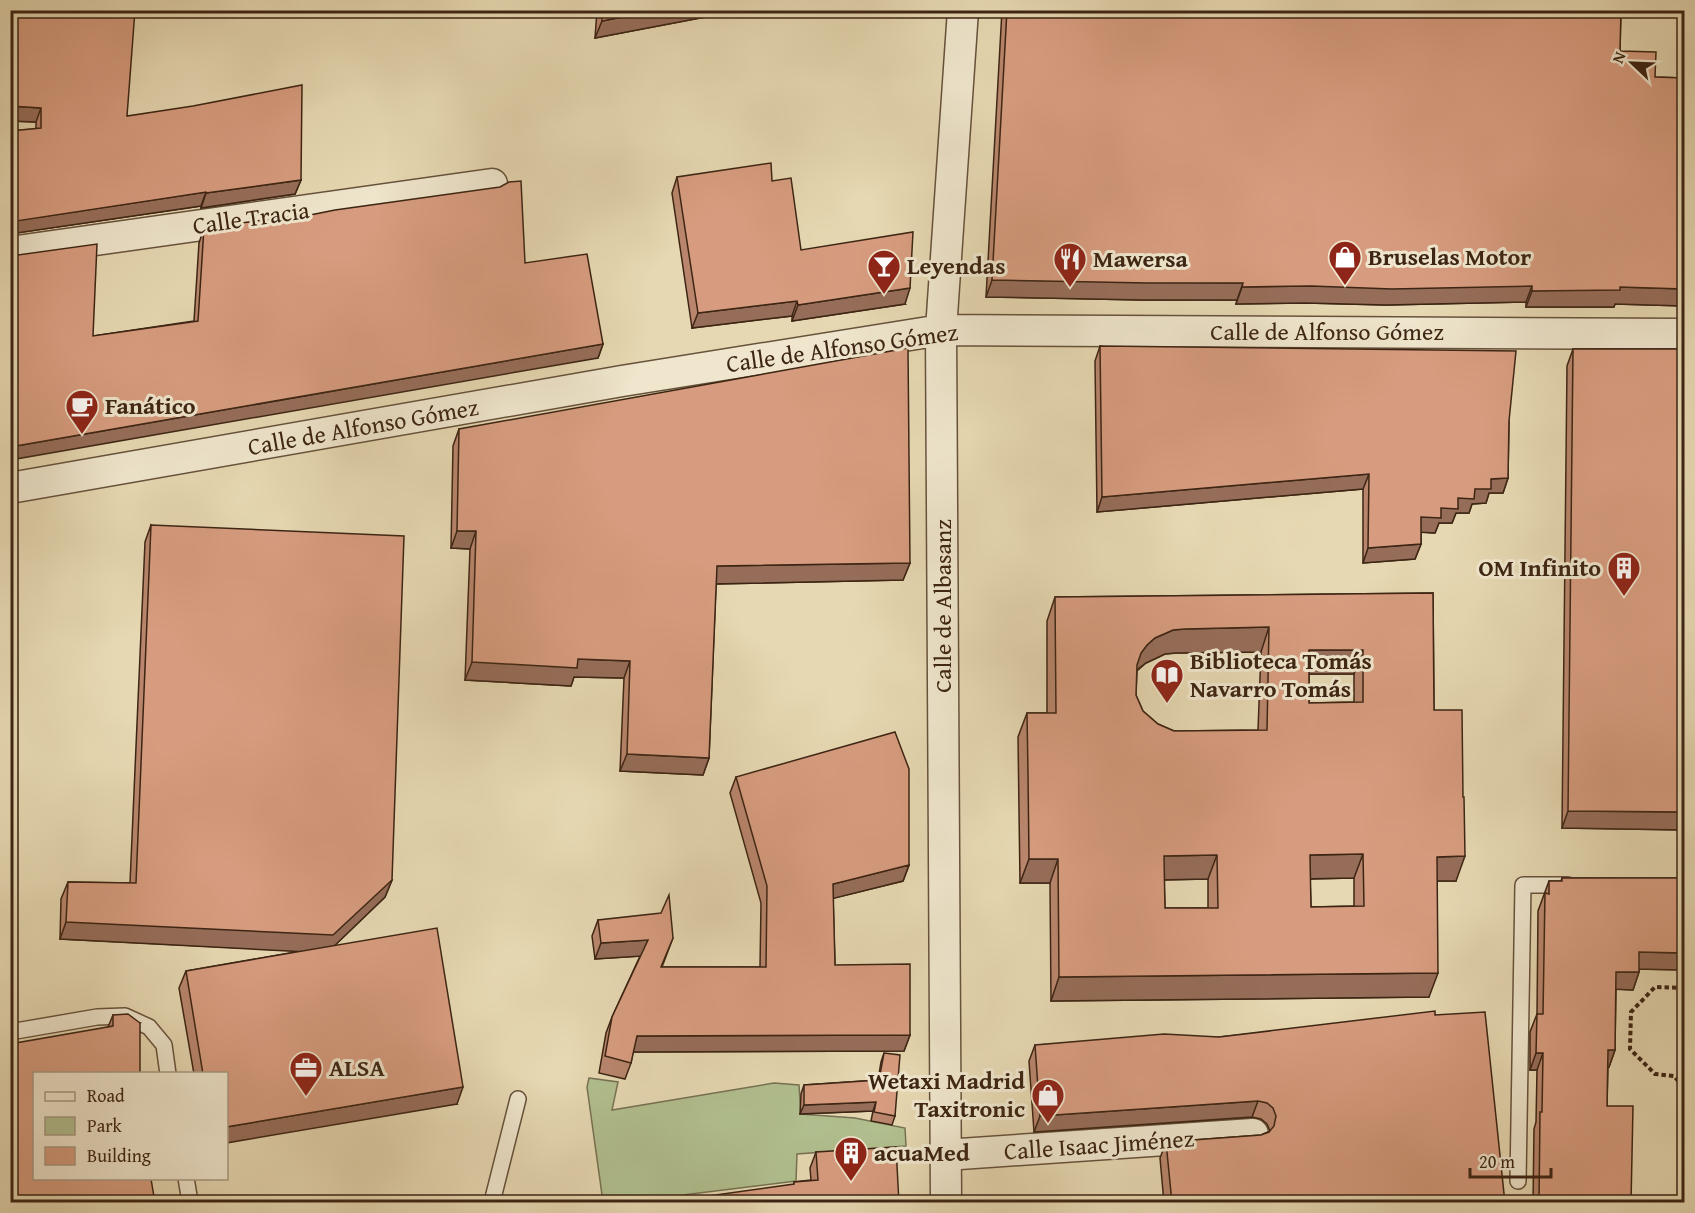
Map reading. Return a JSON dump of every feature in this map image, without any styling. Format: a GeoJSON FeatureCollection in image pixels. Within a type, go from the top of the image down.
{"type":"FeatureCollection","features":[{"type":"Feature","properties":{"kind":"street","name":"Calle de Albasanz"},"geometry":{"type":"LineString","coordinates":[[946,1203],[941,330],[963,10]]}},
{"type":"Feature","properties":{"kind":"street","name":"Calle Tracia"},"geometry":{"type":"LineString","coordinates":[[10,252],[492,184]]}},
{"type":"Feature","properties":{"kind":"street","name":"Calle de Alfonso Gómez"},"geometry":{"type":"LineString","coordinates":[[10,488],[622,381],[941,330],[1684,334]]}},
{"type":"Feature","properties":{"kind":"street","name":"Calle Isaac Jiménez"},"geometry":{"type":"LineString","coordinates":[[945,1155],[1253,1134]]}},
{"type":"Feature","properties":{"kind":"lane"},"geometry":{"type":"LineString","coordinates":[[1518,1181],[1523,885],[1581,885]]}},
{"type":"Feature","properties":{"kind":"lane"},"geometry":{"type":"LineString","coordinates":[[10,1032],[97,1017],[125,1016],[149,1027],[164,1045],[168,1072]]}},
{"type":"Feature","properties":{"kind":"lane"},"geometry":{"type":"LineString","coordinates":[[492,1203],[518,1099]]}},
{"type":"Feature","properties":{"kind":"lane"},"geometry":{"type":"LineString","coordinates":[[186,1180],[190,1203]]}},
{"type":"Feature","properties":{"kind":"path"},"geometry":{"type":"LineString","coordinates":[[1684,988],[1655,987],[1630,1012],[1630,1049],[1655,1074],[1674,1076],[1684,1088]]}},
{"type":"Feature","properties":{"kind":"green space"},"geometry":{"type":"Polygon","coordinates":[[[589,1078],[618,1082],[612,1110],[774,1083],[799,1085],[801,1114],[855,1118],[905,1128],[906,1146],[797,1154],[796,1181],[626,1202],[603,1202],[587,1087],[589,1078]]]}},
{"type":"Feature","properties":{"kind":"building"},"geometry":{"type":"Polygon","coordinates":[[[10,10],[135,10],[127,116],[302,85],[301,180],[10,222],[10,131],[41,128],[41,108],[10,106],[10,10]]]}},
{"type":"Feature","properties":{"kind":"building"},"geometry":{"type":"Polygon","coordinates":[[[602,10],[657,10],[602,21],[602,10]]]}},
{"type":"Feature","properties":{"kind":"building"},"geometry":{"type":"Polygon","coordinates":[[[1007,10],[1621,10],[1620,51],[1656,52],[1655,77],[1684,78],[1684,289],[1620,287],[1620,290],[1532,291],[1532,286],[1392,289],[1311,286],[1242,287],[1243,283],[992,280],[1007,10]]]}},
{"type":"Feature","properties":{"kind":"building"},"geometry":{"type":"Polygon","coordinates":[[[771,163],[772,181],[791,178],[801,250],[913,232],[910,288],[798,305],[797,301],[698,313],[677,177],[771,163]]]}},
{"type":"Feature","properties":{"kind":"building"},"geometry":{"type":"Polygon","coordinates":[[[521,181],[525,263],[587,254],[603,344],[10,447],[10,254],[18,255],[97,244],[93,336],[198,321],[204,228],[300,215],[300,217],[500,187],[509,182],[521,181]]]}},
{"type":"Feature","properties":{"kind":"building"},"geometry":{"type":"Polygon","coordinates":[[[1100,346],[1516,351],[1509,421],[1508,478],[1491,479],[1491,489],[1475,489],[1474,499],[1458,498],[1458,509],[1441,508],[1441,518],[1421,517],[1421,544],[1368,548],[1369,474],[1102,497],[1100,346]]]}},
{"type":"Feature","properties":{"kind":"building"},"geometry":{"type":"Polygon","coordinates":[[[908,348],[910,563],[717,566],[709,758],[627,754],[630,661],[578,659],[577,668],[472,662],[476,531],[457,531],[459,429],[908,348]]]}},
{"type":"Feature","properties":{"kind":"building","name":"OM Infinito"},"geometry":{"type":"Polygon","coordinates":[[[1573,349],[1684,349],[1684,812],[1568,811],[1573,349]]]}},
{"type":"Feature","properties":{"kind":"building"},"geometry":{"type":"Polygon","coordinates":[[[151,525],[404,536],[392,880],[333,935],[66,922],[68,882],[136,883],[151,525]]]}},
{"type":"Feature","properties":{"kind":"building"},"geometry":{"type":"Polygon","coordinates":[[[1433,593],[1434,710],[1462,710],[1465,856],[1437,857],[1438,973],[1059,977],[1058,859],[1029,859],[1027,713],[1056,713],[1055,597],[1433,593]],[[1269,627],[1173,630],[1155,638],[1141,653],[1137,665],[1136,695],[1143,711],[1158,724],[1174,731],[1267,730],[1269,627]],[[1309,650],[1309,703],[1363,702],[1363,650],[1309,650]],[[1363,854],[1310,855],[1311,907],[1364,906],[1363,854]],[[1217,855],[1164,856],[1165,908],[1218,908],[1217,855]]]}},
{"type":"Feature","properties":{"kind":"building"},"geometry":{"type":"Polygon","coordinates":[[[895,732],[909,769],[909,865],[833,884],[835,965],[910,964],[910,1035],[637,1036],[631,1063],[605,1056],[612,1017],[648,940],[601,943],[598,920],[661,913],[669,895],[673,938],[661,967],[766,967],[767,886],[736,777],[895,732]]]}},
{"type":"Feature","properties":{"kind":"building"},"geometry":{"type":"Polygon","coordinates":[[[1562,878],[1684,878],[1684,953],[1639,952],[1639,972],[1616,972],[1615,1050],[1608,1050],[1607,1106],[1633,1106],[1631,1203],[1539,1203],[1543,1053],[1536,1053],[1537,1014],[1543,1014],[1545,893],[1549,894],[1549,881],[1562,881],[1562,878]]]}},
{"type":"Feature","properties":{"kind":"building"},"geometry":{"type":"Polygon","coordinates":[[[437,928],[463,1087],[228,1127],[228,1072],[203,1072],[186,971],[437,928]]]}},
{"type":"Feature","properties":{"kind":"building"},"geometry":{"type":"Polygon","coordinates":[[[1435,1011],[1435,1015],[1485,1012],[1505,1203],[1172,1203],[1166,1142],[1261,1135],[1269,1132],[1274,1126],[1276,1116],[1273,1108],[1267,1103],[1258,1101],[1040,1116],[1035,1045],[1164,1034],[1219,1037],[1435,1011]]]}},
{"type":"Feature","properties":{"kind":"building"},"geometry":{"type":"Polygon","coordinates":[[[128,1014],[140,1023],[140,1072],[33,1072],[33,1180],[151,1180],[155,1203],[10,1203],[10,1044],[113,1026],[113,1015],[128,1014]]]}},
{"type":"Feature","properties":{"kind":"building"},"geometry":{"type":"Polygon","coordinates":[[[884,1053],[900,1055],[895,1116],[874,1112],[876,1102],[804,1105],[804,1085],[879,1080],[884,1053]]]}},
{"type":"Feature","properties":{"kind":"building"},"geometry":{"type":"Polygon","coordinates":[[[896,1147],[899,1203],[658,1203],[818,1180],[816,1152],[896,1147]]]}},
{"type":"Feature","properties":{"kind":"place","name":"Bruselas Motor"},"geometry":{"type":"Point","coordinates":[1345,286]}},
{"type":"Feature","properties":{"kind":"place","name":"Mawersa"},"geometry":{"type":"Point","coordinates":[1070,288]}},
{"type":"Feature","properties":{"kind":"place","name":"Leyendas"},"geometry":{"type":"Point","coordinates":[884,295]}},
{"type":"Feature","properties":{"kind":"place","name":"Fanático"},"geometry":{"type":"Point","coordinates":[82,435]}},
{"type":"Feature","properties":{"kind":"place","name":"OM Infinito"},"geometry":{"type":"Point","coordinates":[1624,597]}},
{"type":"Feature","properties":{"kind":"place","name":"Biblioteca Tomás Navarro Tomás"},"geometry":{"type":"Point","coordinates":[1167,704]}},
{"type":"Feature","properties":{"kind":"place","name":"ALSA"},"geometry":{"type":"Point","coordinates":[306,1097]}},
{"type":"Feature","properties":{"kind":"place","name":"Wetaxi Madrid Taxitronic"},"geometry":{"type":"Point","coordinates":[1048,1124]}},
{"type":"Feature","properties":{"kind":"place","name":"acuaMed"},"geometry":{"type":"Point","coordinates":[851,1182]}}]}
